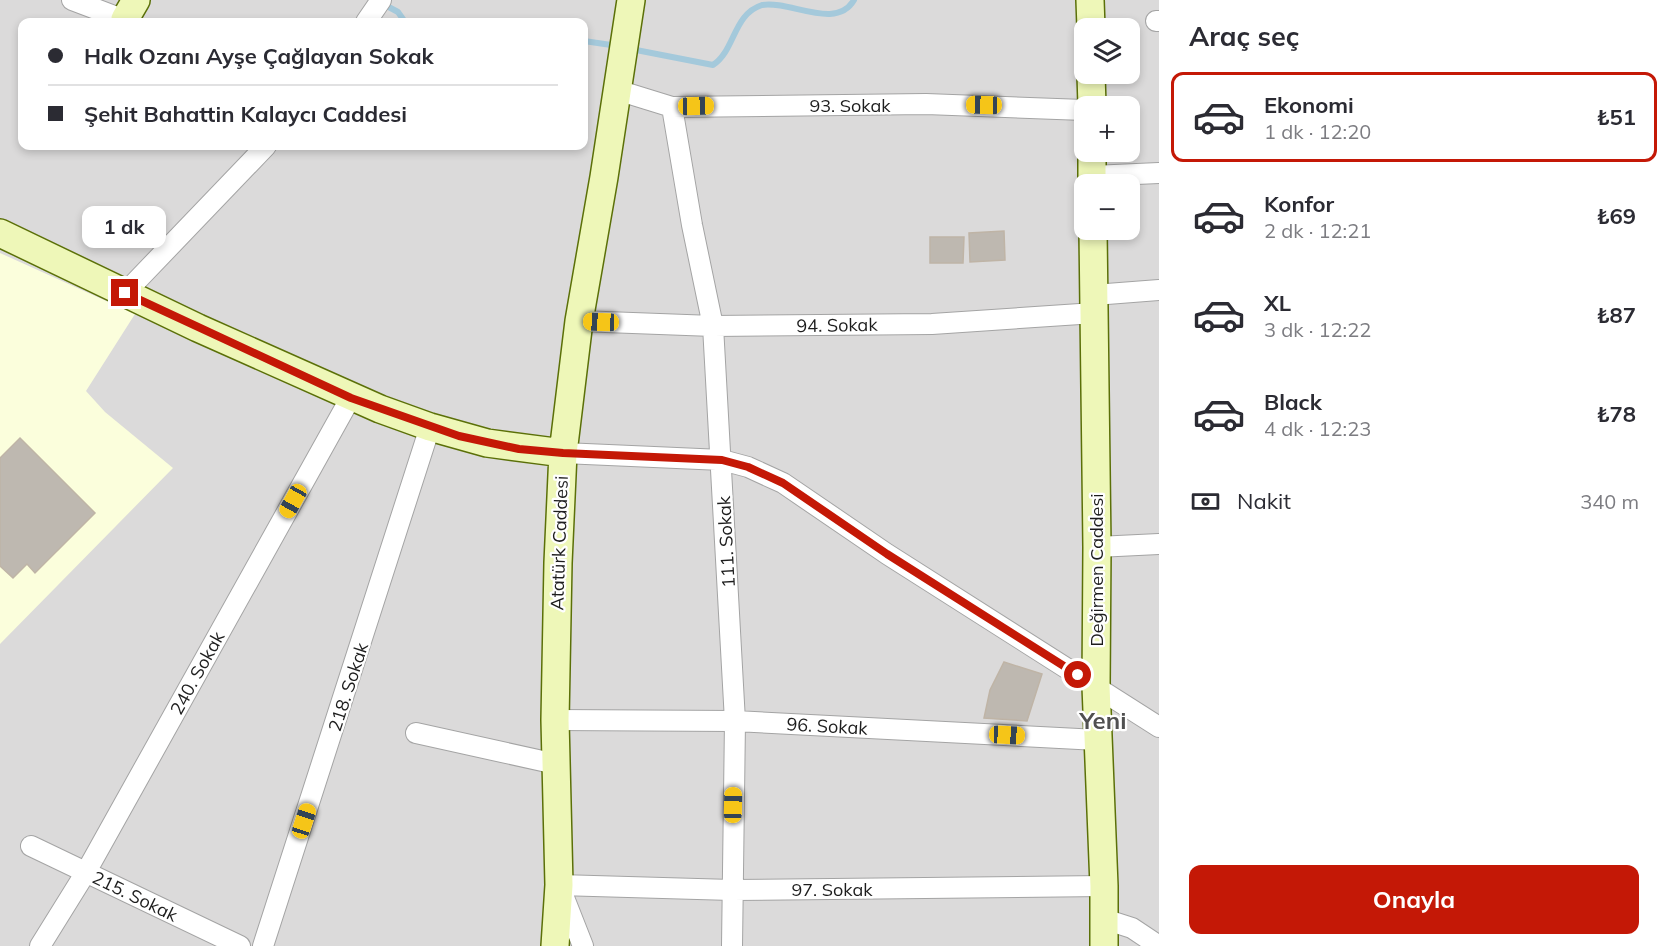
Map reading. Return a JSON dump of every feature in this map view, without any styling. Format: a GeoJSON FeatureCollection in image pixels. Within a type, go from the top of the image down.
{"type":"FeatureCollection","features":[{"type":"Feature","properties":{"kind":"street"},"geometry":{"type":"LineString","coordinates":[[72,0],[130,14]]}},
{"type":"Feature","properties":{"kind":"street"},"geometry":{"type":"LineString","coordinates":[[369,18],[381,0]]}},
{"type":"Feature","properties":{"kind":"street","name":"Atatürk Caddesi"},"geometry":{"type":"LineString","coordinates":[[555,946],[559,885],[555,720],[558,552],[563,453],[579,321],[631,0]]}},
{"type":"Feature","properties":{"kind":"street"},"geometry":{"type":"LineString","coordinates":[[1090,0],[1091,18]]}},
{"type":"Feature","properties":{"kind":"street","name":"93. Sokak"},"geometry":{"type":"LineString","coordinates":[[617,90],[672,107],[915,104],[1074,110]]}},
{"type":"Feature","properties":{"kind":"street","name":"111. Sokak"},"geometry":{"type":"LineString","coordinates":[[672,107],[692,225],[713,326],[735,721],[732,946]]}},
{"type":"Feature","properties":{"kind":"street"},"geometry":{"type":"LineString","coordinates":[[125,293],[262,150]]}},
{"type":"Feature","properties":{"kind":"street"},"geometry":{"type":"LineString","coordinates":[[1092,171],[1159,173]]}},
{"type":"Feature","properties":{"kind":"street"},"geometry":{"type":"LineString","coordinates":[[0,233],[351,398],[430,427],[487,443],[563,453],[722,460],[748,467],[783,483],[887,554],[1159,727]]}},
{"type":"Feature","properties":{"kind":"street","name":"Değirmen Caddesi"},"geometry":{"type":"LineString","coordinates":[[1093,240],[1097,546],[1096,686],[1104,886],[1104,946]]}},
{"type":"Feature","properties":{"kind":"street","name":"94. Sokak"},"geometry":{"type":"LineString","coordinates":[[579,321],[713,326],[932,324],[1094,304],[1159,290]]}},
{"type":"Feature","properties":{"kind":"street","name":"240. Sokak"},"geometry":{"type":"LineString","coordinates":[[40,946],[86,872],[351,398]]}},
{"type":"Feature","properties":{"kind":"street","name":"218. Sokak"},"geometry":{"type":"LineString","coordinates":[[263,946],[430,427]]}},
{"type":"Feature","properties":{"kind":"street"},"geometry":{"type":"LineString","coordinates":[[1097,546],[1159,544]]}},
{"type":"Feature","properties":{"kind":"street","name":"96. Sokak"},"geometry":{"type":"LineString","coordinates":[[555,720],[735,721],[1098,740]]}},
{"type":"Feature","properties":{"kind":"street"},"geometry":{"type":"LineString","coordinates":[[416,733],[556,764]]}},
{"type":"Feature","properties":{"kind":"street","name":"215. Sokak"},"geometry":{"type":"LineString","coordinates":[[31,846],[240,946]]}},
{"type":"Feature","properties":{"kind":"street"},"geometry":{"type":"LineString","coordinates":[[559,885],[583,946]]}},
{"type":"Feature","properties":{"kind":"street","name":"97. Sokak"},"geometry":{"type":"LineString","coordinates":[[559,885],[732,890],[1104,886]]}},
{"type":"Feature","properties":{"kind":"street"},"geometry":{"type":"LineString","coordinates":[[1104,919],[1132,928],[1159,946]]}},
{"type":"Feature","properties":{"kind":"shaded area"},"geometry":{"type":"Polygon","coordinates":[[[0,0],[1159,0],[1159,946],[0,946],[0,0]]]}},
{"type":"Feature","properties":{"kind":"shaded area"},"geometry":{"type":"Polygon","coordinates":[[[0,253],[135,314],[86,391],[105,412],[173,468],[0,644],[0,253]]]}},
{"type":"Feature","properties":{"kind":"building"},"geometry":{"type":"Polygon","coordinates":[[[1004,231],[1005,260],[970,262],[969,233],[1004,231]]]}},
{"type":"Feature","properties":{"kind":"building"},"geometry":{"type":"Polygon","coordinates":[[[930,237],[964,237],[963,263],[930,263],[930,237]]]}},
{"type":"Feature","properties":{"kind":"building"},"geometry":{"type":"Polygon","coordinates":[[[20,438],[95,513],[35,573],[27,564],[13,578],[0,566],[0,458],[20,438]]]}},
{"type":"Feature","properties":{"kind":"building"},"geometry":{"type":"Polygon","coordinates":[[[1004,662],[1042,674],[1027,721],[984,718],[990,690],[1004,662]]]}},
{"type":"Feature","properties":{"kind":"waterway"},"geometry":{"type":"LineString","coordinates":[[631,49],[713,65],[726,51],[745,16],[762,5],[786,6],[824,14],[846,9],[854,0]]}},
{"type":"Feature","properties":{"kind":"waterway"},"geometry":{"type":"LineString","coordinates":[[383,4],[398,12],[402,18]]}},
{"type":"Feature","properties":{"kind":"waterway"},"geometry":{"type":"LineString","coordinates":[[588,42],[618,46]]}},
{"type":"Feature","properties":{"kind":"district","name":"Yeni"},"geometry":{"type":"Point","coordinates":[1103,720]}},
{"type":"Feature","properties":{"kind":"route"},"geometry":{"type":"LineString","coordinates":[[125,293],[351,398],[459,436],[519,449],[722,460],[748,467],[783,483],[887,554],[1078,675]]}}]}
